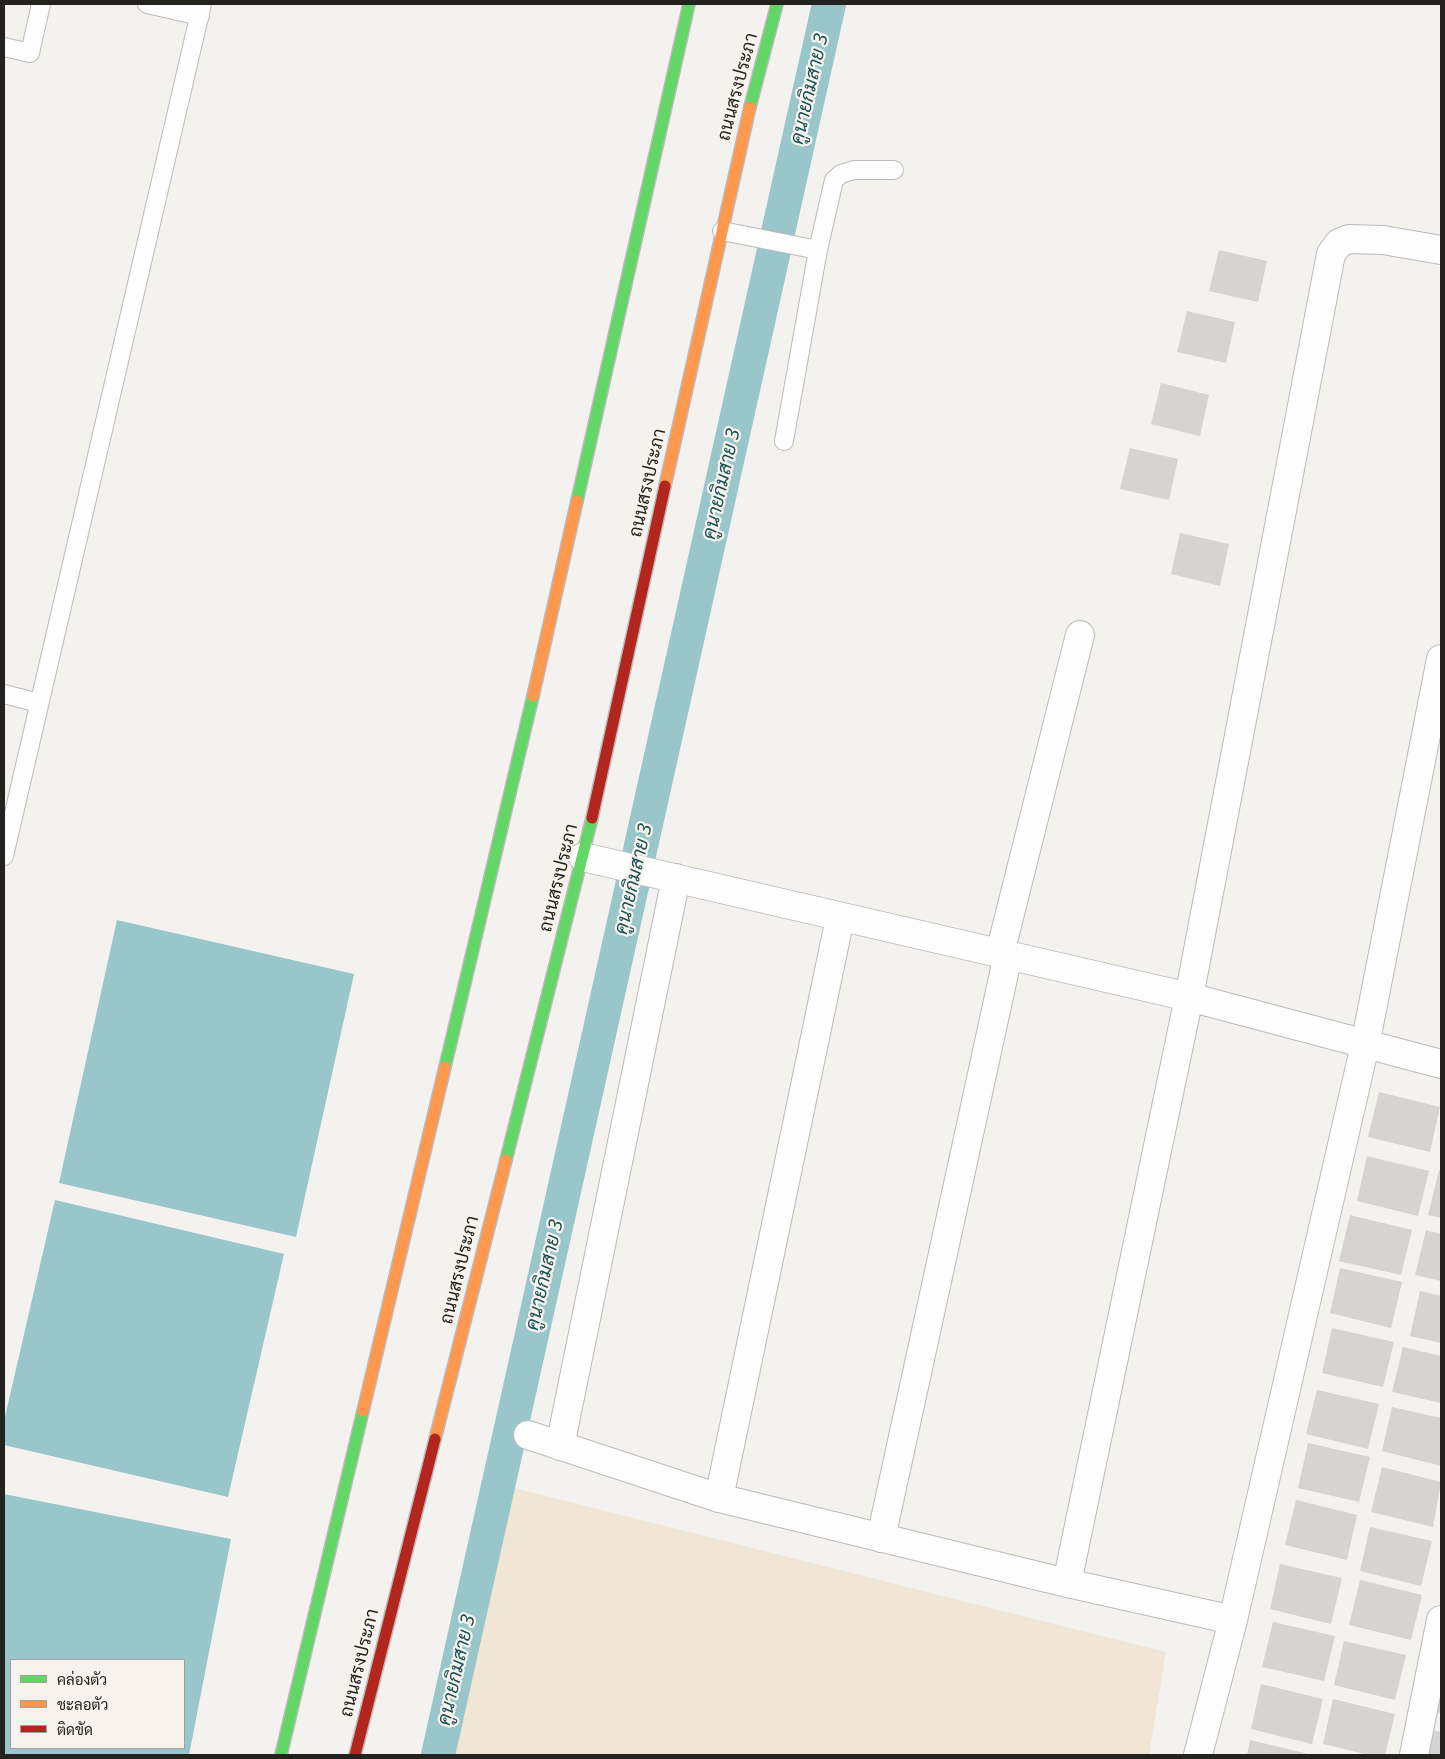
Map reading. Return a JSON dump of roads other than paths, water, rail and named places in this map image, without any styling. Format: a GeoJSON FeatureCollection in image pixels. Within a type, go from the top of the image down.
{"type":"FeatureCollection","features":[{"type":"Feature","properties":{"kind":"main road"},"geometry":{"type":"LineString","coordinates":[[281,1755],[506,811],[689,4]]}},
{"type":"Feature","properties":{"kind":"main road","name":"ถนนสรงประภา"},"geometry":{"type":"LineString","coordinates":[[355,1755],[583,858],[740,147],[777,4]]}},
{"type":"Feature","properties":{"kind":"street"},"geometry":{"type":"LineString","coordinates":[[1066,1583],[1189,997],[1331,254],[1339,243],[1349,239],[1383,240],[1441,250]]}},
{"type":"Feature","properties":{"kind":"street"},"geometry":{"type":"LineString","coordinates":[[881,1538],[1004,954],[1080,635]]}},
{"type":"Feature","properties":{"kind":"street"},"geometry":{"type":"LineString","coordinates":[[1198,1755],[1233,1620],[1365,1045],[1441,659]]}},
{"type":"Feature","properties":{"kind":"street"},"geometry":{"type":"LineString","coordinates":[[583,858],[670,876],[840,918],[1189,997],[1441,1064]]}},
{"type":"Feature","properties":{"kind":"street"},"geometry":{"type":"LineString","coordinates":[[560,1446],[670,876]]}},
{"type":"Feature","properties":{"kind":"street"},"geometry":{"type":"LineString","coordinates":[[719,1498],[840,918]]}},
{"type":"Feature","properties":{"kind":"street"},"geometry":{"type":"LineString","coordinates":[[528,1434],[719,1498],[1066,1583],[1233,1620]]}},
{"type":"Feature","properties":{"kind":"street"},"geometry":{"type":"LineString","coordinates":[[1414,1755],[1441,1620]]}},
{"type":"Feature","properties":{"kind":"lane"},"geometry":{"type":"LineString","coordinates":[[4,47],[30,53],[41,4]]}},
{"type":"Feature","properties":{"kind":"lane"},"geometry":{"type":"LineString","coordinates":[[4,856],[201,10],[147,4]]}},
{"type":"Feature","properties":{"kind":"lane"},"geometry":{"type":"LineString","coordinates":[[784,441],[818,250],[834,180],[841,174],[854,170],[894,170]]}},
{"type":"Feature","properties":{"kind":"lane"},"geometry":{"type":"LineString","coordinates":[[722,231],[818,250]]}},
{"type":"Feature","properties":{"kind":"lane"},"geometry":{"type":"LineString","coordinates":[[4,694],[39,703]]}},
{"type":"Feature","properties":{"kind":"water"},"geometry":{"type":"Polygon","coordinates":[[[117,920],[354,974],[296,1237],[59,1183],[117,920]]]}},
{"type":"Feature","properties":{"kind":"water"},"geometry":{"type":"Polygon","coordinates":[[[55,1200],[284,1254],[228,1497],[4,1445],[4,1421],[55,1200]]]}},
{"type":"Feature","properties":{"kind":"water"},"geometry":{"type":"Polygon","coordinates":[[[4,1494],[231,1539],[189,1755],[4,1755],[4,1494]]]}},
{"type":"Feature","properties":{"kind":"waterway","name":"คูนายกิมสาย 3"},"geometry":{"type":"LineString","coordinates":[[438,1755],[829,4]]}}]}
